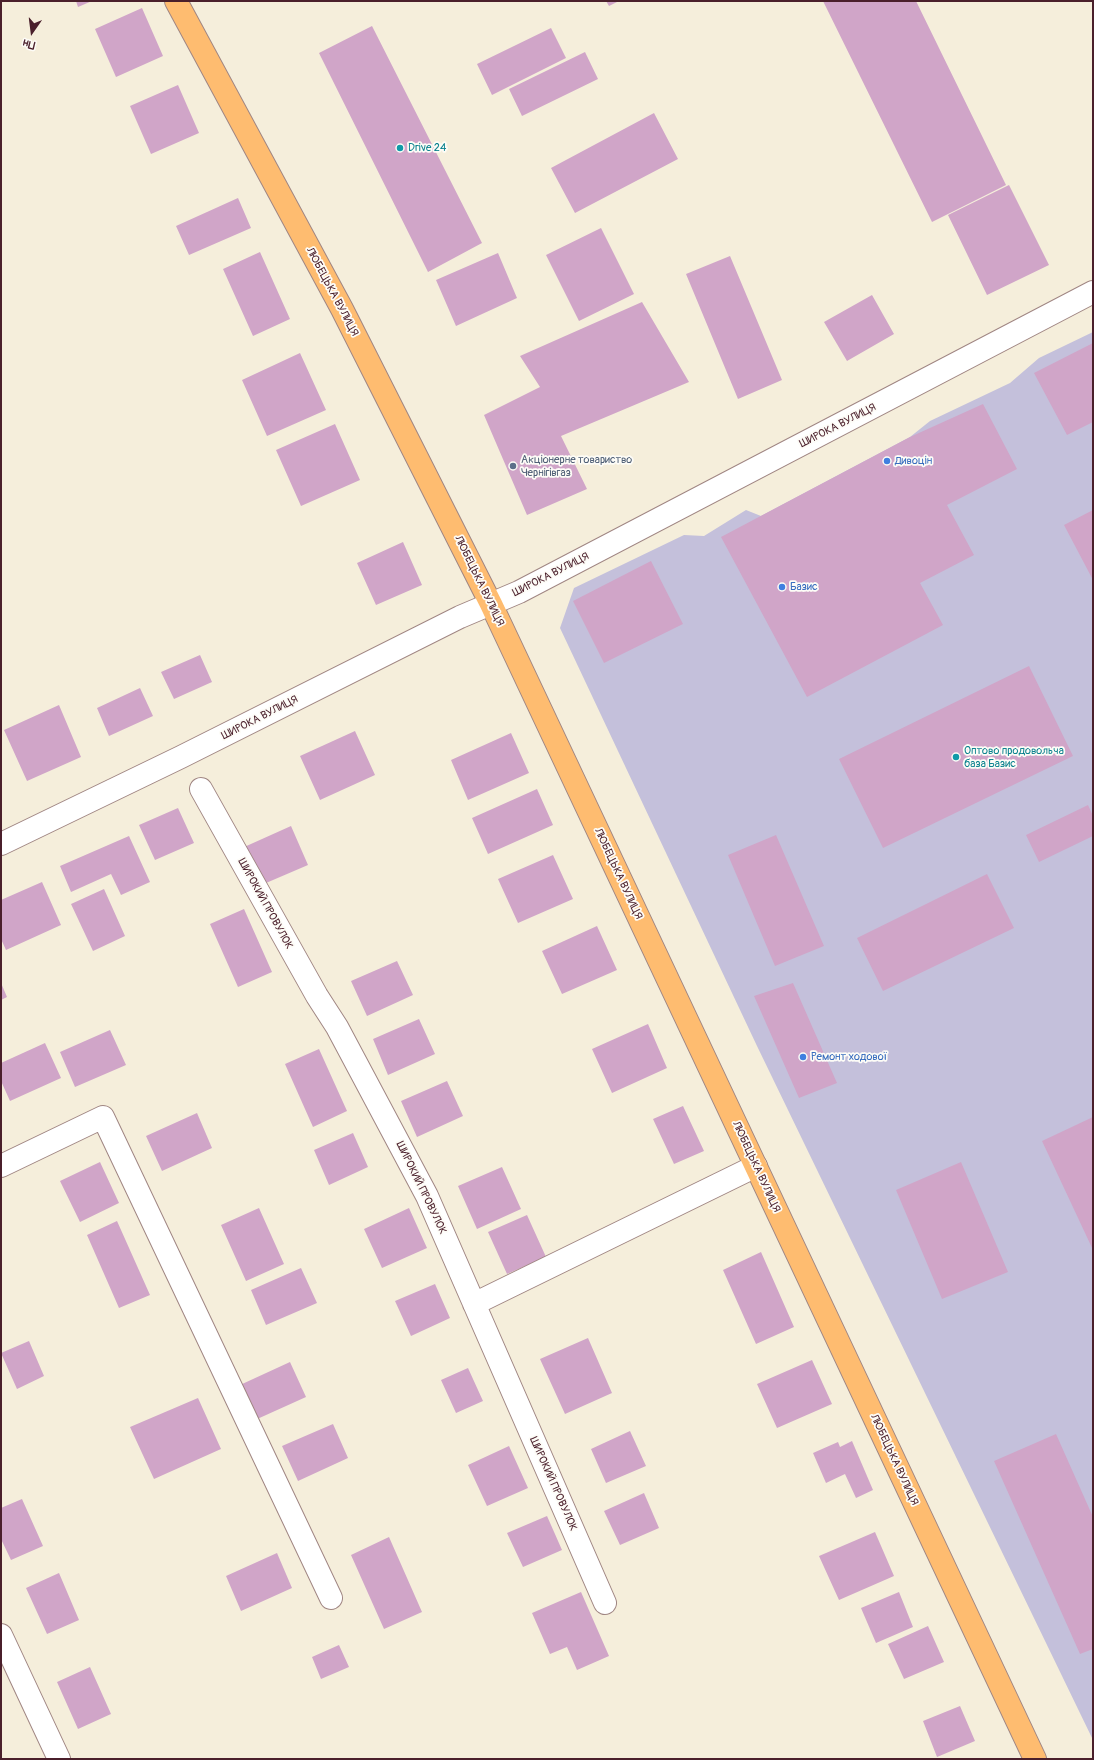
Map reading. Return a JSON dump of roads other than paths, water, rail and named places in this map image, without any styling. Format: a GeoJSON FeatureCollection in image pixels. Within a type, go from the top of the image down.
{"type":"FeatureCollection","features":[{"type":"Feature","properties":{"kind":"main road","name":"ЛЮБЕЦЬКА ВУЛИЦЯ"},"geometry":{"type":"LineString","coordinates":[[176,1],[342,309],[491,604],[1035,1759]]}},
{"type":"Feature","properties":{"kind":"street","name":"ШИРОКА ВУЛИЦЯ"},"geometry":{"type":"LineString","coordinates":[[1,844],[181,757],[416,639],[519,592],[1093,292]]}},
{"type":"Feature","properties":{"kind":"street","name":"ШИРОКИЙ ПРОВУЛОК"},"geometry":{"type":"LineString","coordinates":[[201,790],[317,996],[337,1027],[420,1182],[605,1603]]}},
{"type":"Feature","properties":{"kind":"street"},"geometry":{"type":"LineString","coordinates":[[1,1166],[103,1117],[331,1598]]}},
{"type":"Feature","properties":{"kind":"street"},"geometry":{"type":"LineString","coordinates":[[474,1304],[756,1166]]}},
{"type":"Feature","properties":{"kind":"street"},"geometry":{"type":"LineString","coordinates":[[1,1635],[59,1759]]}},
{"type":"Feature","properties":{"kind":"place","name":"Drive 24"},"geometry":{"type":"Point","coordinates":[400,148]}},
{"type":"Feature","properties":{"kind":"place","name":"Дивоцін"},"geometry":{"type":"Point","coordinates":[887,461]}},
{"type":"Feature","properties":{"kind":"place","name":"Акціонерне товариство Чернігівгаз"},"geometry":{"type":"Point","coordinates":[513,466]}},
{"type":"Feature","properties":{"kind":"place","name":"Базис"},"geometry":{"type":"Point","coordinates":[782,587]}},
{"type":"Feature","properties":{"kind":"place","name":"Оптово продовольча база Базис"},"geometry":{"type":"Point","coordinates":[956,757]}},
{"type":"Feature","properties":{"kind":"place","name":"Ремонт ходової"},"geometry":{"type":"Point","coordinates":[803,1057]}}]}
